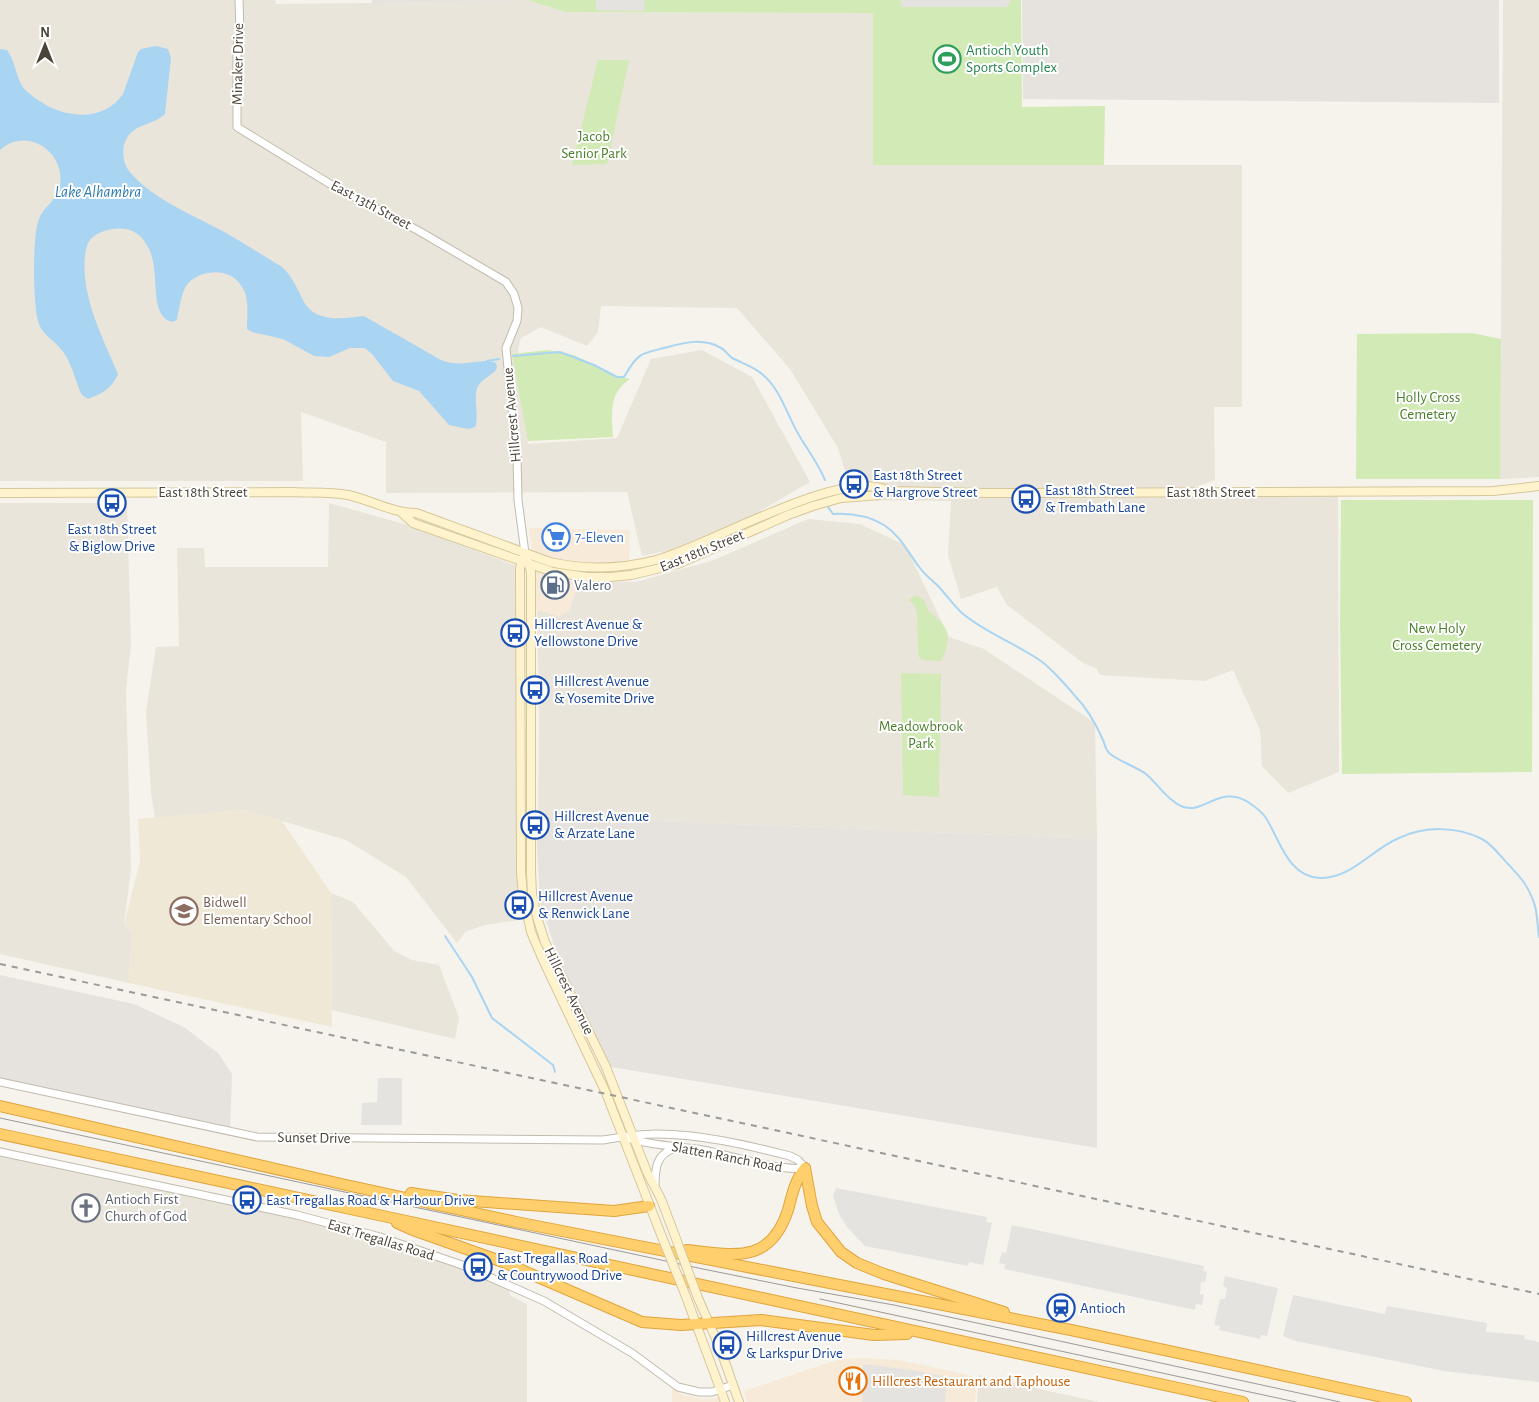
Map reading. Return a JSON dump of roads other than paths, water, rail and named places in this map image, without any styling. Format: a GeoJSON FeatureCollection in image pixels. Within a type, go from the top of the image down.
{"type":"FeatureCollection","features":[{"type":"Feature","properties":{"kind":"highway"},"geometry":{"type":"LineString","coordinates":[[0,1106],[346,1185],[607,1240],[1040,1324],[1406,1402]]}},
{"type":"Feature","properties":{"kind":"highway"},"geometry":{"type":"LineString","coordinates":[[0,1134],[1243,1402]]}},
{"type":"Feature","properties":{"kind":"highway"},"geometry":{"type":"LineString","coordinates":[[607,1240],[725,1254],[757,1250],[768,1244],[779,1232],[797,1179],[805,1168]]}},
{"type":"Feature","properties":{"kind":"highway"},"geometry":{"type":"LineString","coordinates":[[805,1168],[817,1222],[841,1252],[856,1263],[1040,1324]]}},
{"type":"Feature","properties":{"kind":"highway"},"geometry":{"type":"LineString","coordinates":[[346,1185],[458,1200],[521,1205],[614,1211],[649,1206]]}},
{"type":"Feature","properties":{"kind":"highway"},"geometry":{"type":"LineString","coordinates":[[383,1216],[413,1230],[526,1272],[642,1322],[710,1324],[761,1320],[874,1335],[923,1333]]}},
{"type":"Feature","properties":{"kind":"main road","name":"East 18th Street"},"geometry":{"type":"LineString","coordinates":[[0,492],[323,493],[348,495],[402,513],[416,513],[525,554],[565,566],[590,568],[656,560],[811,496],[834,490],[881,487],[889,491]]}},
{"type":"Feature","properties":{"kind":"main road","name":"East 18th Street"},"geometry":{"type":"LineString","coordinates":[[402,513],[413,522],[525,564],[553,572],[587,577],[632,575],[678,564],[788,515],[813,506],[841,498],[880,495],[889,491],[988,493],[1493,491],[1537,488]]}},
{"type":"Feature","properties":{"kind":"main road","name":"Hillcrest Avenue"},"geometry":{"type":"LineString","coordinates":[[525,554],[525,564],[531,572],[530,871],[532,894],[545,942],[606,1067],[740,1402]]}},
{"type":"Feature","properties":{"kind":"main road","name":"Hillcrest Avenue"},"geometry":{"type":"LineString","coordinates":[[525,564],[520,568],[521,872],[523,895],[531,932],[596,1070],[685,1294],[725,1402]]}},
{"type":"Feature","properties":{"kind":"street","name":"Minaker Drive"},"geometry":{"type":"LineString","coordinates":[[237,127],[237,45],[240,34],[239,0]]}},
{"type":"Feature","properties":{"kind":"street","name":"East 13th Street"},"geometry":{"type":"LineString","coordinates":[[237,127],[335,186],[420,231],[506,282]]}},
{"type":"Feature","properties":{"kind":"street","name":"Hillcrest Avenue"},"geometry":{"type":"LineString","coordinates":[[506,282],[514,294],[518,308],[517,322],[506,348],[517,457],[518,500],[525,554]]}},
{"type":"Feature","properties":{"kind":"street","name":"Sunset Drive"},"geometry":{"type":"LineString","coordinates":[[0,1082],[257,1137],[603,1140],[623,1137],[634,1138]]}},
{"type":"Feature","properties":{"kind":"street","name":"Slatten Ranch Road"},"geometry":{"type":"LineString","coordinates":[[634,1138],[657,1134],[707,1138],[790,1156],[798,1160],[805,1168]]}},
{"type":"Feature","properties":{"kind":"street","name":"Slatten Ranch Road"},"geometry":{"type":"LineString","coordinates":[[634,1138],[646,1144],[724,1154],[786,1168],[805,1168]]}},
{"type":"Feature","properties":{"kind":"street"},"geometry":{"type":"LineString","coordinates":[[655,1187],[655,1174],[660,1157],[668,1150],[679,1147]]}},
{"type":"Feature","properties":{"kind":"street","name":"East Tregallas Road"},"geometry":{"type":"LineString","coordinates":[[0,1152],[297,1215],[380,1237],[462,1265],[544,1301],[632,1353],[678,1387],[699,1392],[712,1392],[733,1384]]}},
{"type":"Feature","properties":{"kind":"water","name":"Lake Alhambra"},"geometry":{"type":"Polygon","coordinates":[[[156,46],[168,49],[171,58],[165,114],[132,132],[127,138],[123,155],[129,171],[159,197],[219,229],[282,267],[291,278],[303,300],[314,313],[330,318],[364,316],[441,360],[448,362],[495,362],[496,370],[477,387],[475,427],[468,429],[449,425],[419,391],[393,381],[365,348],[350,348],[329,357],[314,356],[283,339],[252,332],[247,329],[246,294],[235,279],[226,274],[213,272],[195,278],[186,286],[180,302],[177,320],[172,322],[164,318],[159,310],[157,300],[154,264],[151,253],[140,236],[131,230],[124,229],[103,231],[88,243],[85,260],[87,289],[98,326],[118,374],[113,384],[102,393],[88,399],[82,395],[67,358],[39,325],[36,312],[34,254],[37,228],[41,214],[59,190],[60,172],[50,152],[32,142],[10,143],[0,150],[0,49],[7,50],[22,86],[33,97],[56,110],[77,115],[88,115],[98,113],[116,103],[123,94],[138,52],[141,49],[156,46]]]}},
{"type":"Feature","properties":{"kind":"waterway"},"geometry":{"type":"LineString","coordinates":[[513,356],[560,352],[594,365],[617,377],[624,377],[633,362],[646,353],[688,342],[702,342],[715,345],[732,358],[752,367],[769,380],[825,480]]}},
{"type":"Feature","properties":{"kind":"waterway"},"geometry":{"type":"LineString","coordinates":[[487,361],[499,359]]}},
{"type":"Feature","properties":{"kind":"waterway"},"geometry":{"type":"LineString","coordinates":[[828,507],[833,514],[866,517],[890,529],[900,539],[922,570],[959,610],[980,626],[1029,653],[1047,666],[1087,711],[1109,753],[1146,774],[1176,803],[1189,808],[1197,807],[1229,796],[1238,797],[1248,802],[1266,818],[1286,856],[1293,864],[1309,876],[1320,878],[1342,874],[1389,843],[1419,831],[1440,829],[1472,835],[1482,839],[1493,848],[1526,885],[1535,905],[1539,937]]}},
{"type":"Feature","properties":{"kind":"waterway"},"geometry":{"type":"LineString","coordinates":[[445,936],[472,977],[492,1018],[553,1065],[555,1072]]}},
{"type":"Feature","properties":{"kind":"tram line"},"geometry":{"type":"LineString","coordinates":[[0,1118],[703,1269],[894,1305],[1340,1402]]}},
{"type":"Feature","properties":{"kind":"tram line"},"geometry":{"type":"LineString","coordinates":[[820,1299],[1296,1402]]}},
{"type":"Feature","properties":{"kind":"railway"},"geometry":{"type":"LineString","coordinates":[[0,964],[1539,1294]]}},
{"type":"Feature","properties":{"kind":"place","name":"Antioch Youth Sports Complex"},"geometry":{"type":"Point","coordinates":[947,59]}},
{"type":"Feature","properties":{"kind":"place","name":"East 18th Street & Hargrove Street"},"geometry":{"type":"Point","coordinates":[854,484]}},
{"type":"Feature","properties":{"kind":"place","name":"East 18th Street & Trembath Lane"},"geometry":{"type":"Point","coordinates":[1026,499]}},
{"type":"Feature","properties":{"kind":"place","name":"East 18th Street & Biglow Drive"},"geometry":{"type":"Point","coordinates":[112,503]}},
{"type":"Feature","properties":{"kind":"place","name":"7-Eleven"},"geometry":{"type":"Point","coordinates":[556,537]}},
{"type":"Feature","properties":{"kind":"place","name":"Valero"},"geometry":{"type":"Point","coordinates":[555,585]}},
{"type":"Feature","properties":{"kind":"place","name":"Hillcrest Avenue & Yellowstone Drive"},"geometry":{"type":"Point","coordinates":[515,633]}},
{"type":"Feature","properties":{"kind":"place","name":"Hillcrest Avenue & Yosemite Drive"},"geometry":{"type":"Point","coordinates":[535,690]}},
{"type":"Feature","properties":{"kind":"place","name":"Hillcrest Avenue & Arzate Lane"},"geometry":{"type":"Point","coordinates":[535,825]}},
{"type":"Feature","properties":{"kind":"place","name":"Hillcrest Avenue & Renwick Lane"},"geometry":{"type":"Point","coordinates":[519,905]}},
{"type":"Feature","properties":{"kind":"place","name":"Bidwell Elementary School"},"geometry":{"type":"Point","coordinates":[184,911]}},
{"type":"Feature","properties":{"kind":"place","name":"East Tregallas Road & Harbour Drive"},"geometry":{"type":"Point","coordinates":[247,1200]}},
{"type":"Feature","properties":{"kind":"place","name":"Antioch First Church of God"},"geometry":{"type":"Point","coordinates":[86,1208]}},
{"type":"Feature","properties":{"kind":"place","name":"East Tregallas Road & Countrywood Drive"},"geometry":{"type":"Point","coordinates":[478,1267]}},
{"type":"Feature","properties":{"kind":"place","name":"Antioch"},"geometry":{"type":"Point","coordinates":[1061,1308]}},
{"type":"Feature","properties":{"kind":"place","name":"Hillcrest Avenue & Larkspur Drive"},"geometry":{"type":"Point","coordinates":[727,1345]}},
{"type":"Feature","properties":{"kind":"place","name":"Hillcrest Restaurant and Taphouse"},"geometry":{"type":"Point","coordinates":[853,1381]}},
{"type":"Feature","properties":{"kind":"park label","name":"Jacob Senior Park"},"geometry":{"type":"Point","coordinates":[594,144]}},
{"type":"Feature","properties":{"kind":"park label","name":"Holly Cross Cemetery"},"geometry":{"type":"Point","coordinates":[1428,406]}},
{"type":"Feature","properties":{"kind":"park label","name":"New Holy Cross Cemetery"},"geometry":{"type":"Point","coordinates":[1437,636]}},
{"type":"Feature","properties":{"kind":"park label","name":"Meadowbrook Park"},"geometry":{"type":"Point","coordinates":[921,734]}}]}
